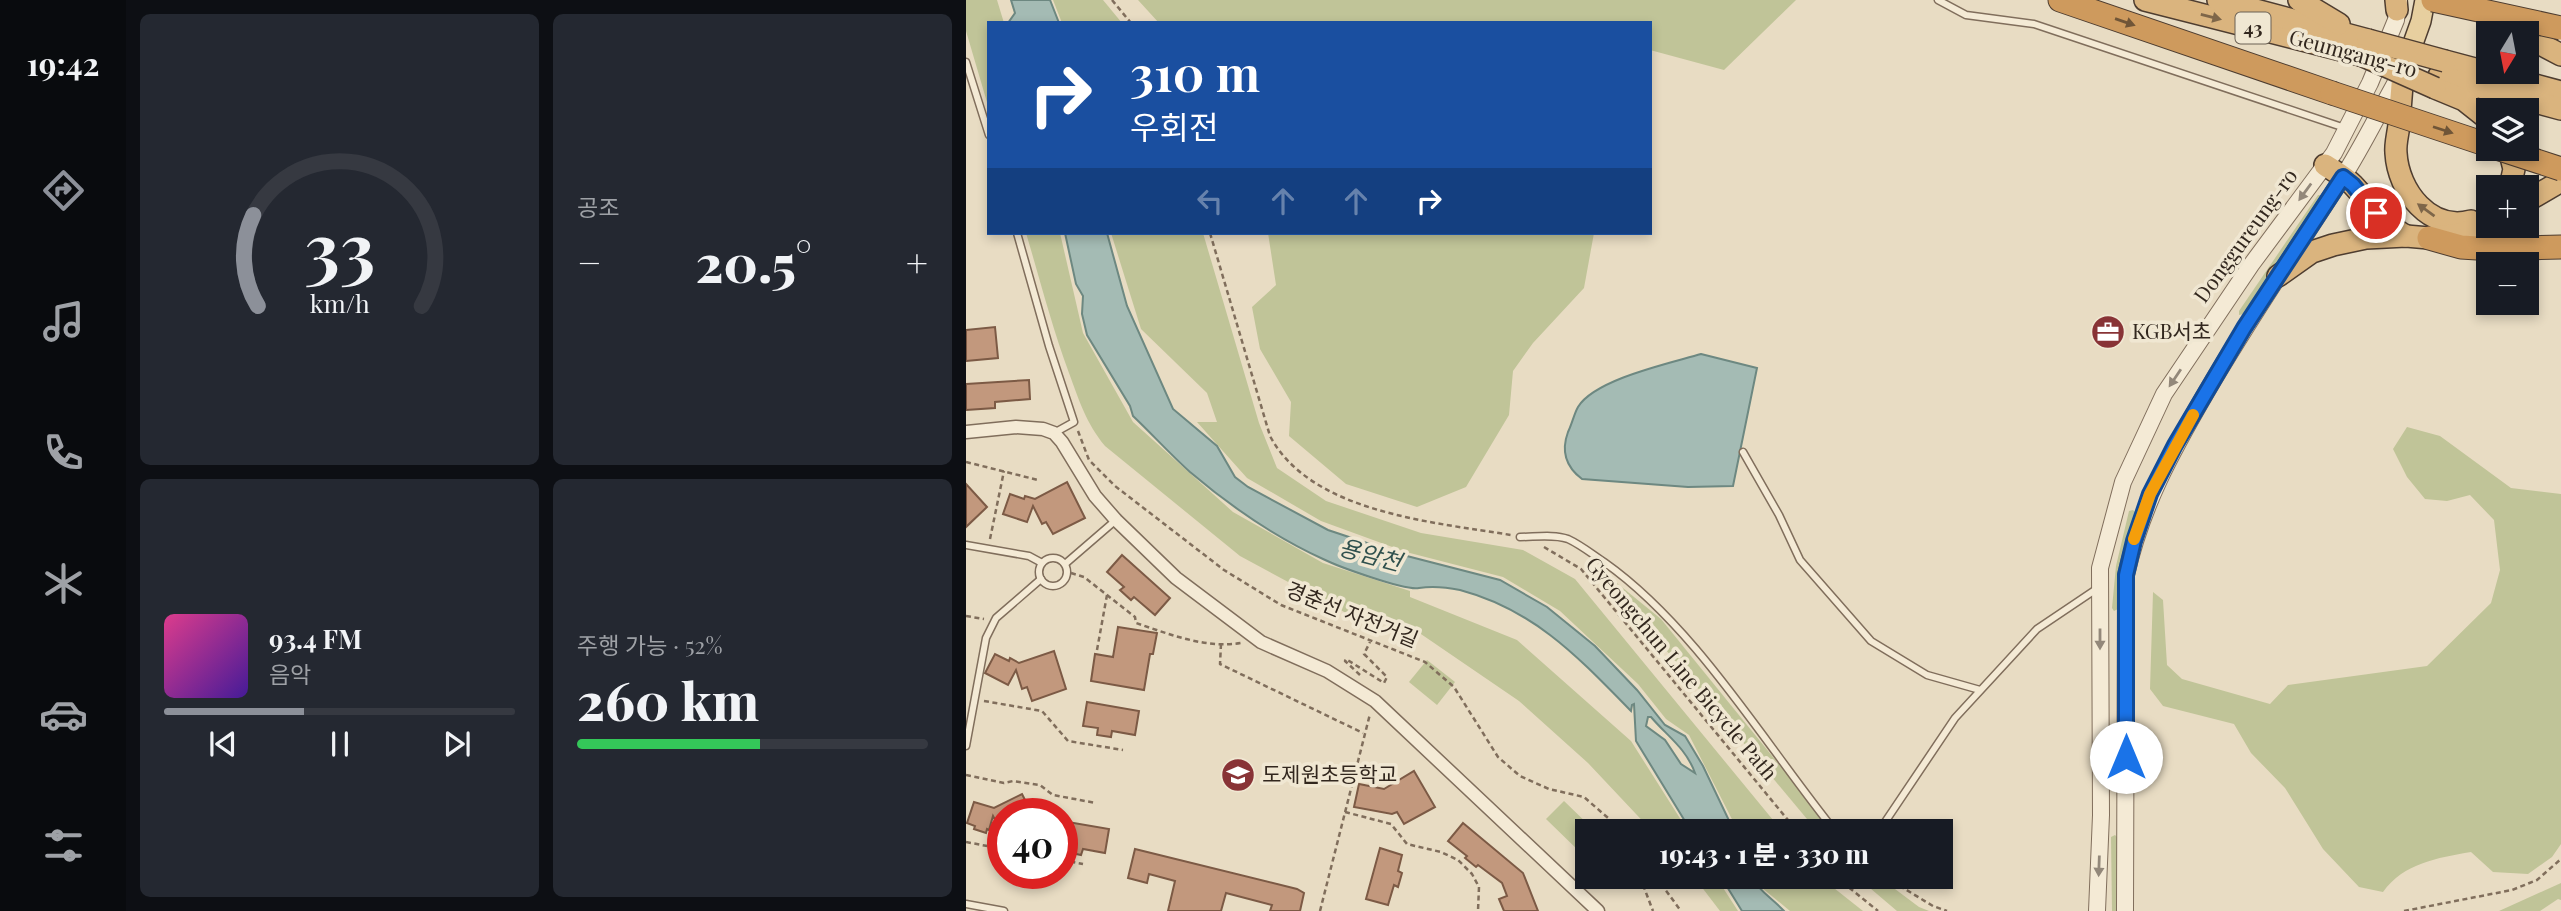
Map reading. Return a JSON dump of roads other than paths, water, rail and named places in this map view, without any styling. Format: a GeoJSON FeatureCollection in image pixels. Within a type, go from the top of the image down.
{"type":"FeatureCollection","features":[{"type":"Feature","properties":{"kind":"highway"},"geometry":{"type":"LineString","coordinates":[[2060,0],[2476,141]]}},
{"type":"Feature","properties":{"kind":"highway","name":"Geumgang-ro"},"geometry":{"type":"LineString","coordinates":[[2145,0],[2364,48]]}},
{"type":"Feature","properties":{"kind":"highway","name":"Geumgang-ro"},"geometry":{"type":"LineString","coordinates":[[2218,0],[2440,75],[2561,109]]}},
{"type":"Feature","properties":{"kind":"highway"},"geometry":{"type":"LineString","coordinates":[[2299,0],[2364,48]]}},
{"type":"Feature","properties":{"kind":"highway"},"geometry":{"type":"LineString","coordinates":[[2432,0],[2561,28]]}},
{"type":"Feature","properties":{"kind":"highway"},"geometry":{"type":"LineString","coordinates":[[2481,0],[2503,21]]}},
{"type":"Feature","properties":{"kind":"highway"},"geometry":{"type":"LineString","coordinates":[[2539,43],[2561,55]]}},
{"type":"Feature","properties":{"kind":"highway","name":"43"},"geometry":{"type":"LineString","coordinates":[[2364,48],[2440,75],[2476,110]]}},
{"type":"Feature","properties":{"kind":"highway"},"geometry":{"type":"LineString","coordinates":[[2403,70],[2396,153],[2405,187],[2418,206],[2441,220],[2465,223],[2476,218]]}},
{"type":"Feature","properties":{"kind":"highway","name":"Geumgang-ro"},"geometry":{"type":"LineString","coordinates":[[2440,75],[2561,92]]}},
{"type":"Feature","properties":{"kind":"highway"},"geometry":{"type":"LineString","coordinates":[[2537,161],[2561,169]]}},
{"type":"Feature","properties":{"kind":"highway"},"geometry":{"type":"LineString","coordinates":[[2334,171],[2392,228],[2418,237],[2461,247],[2561,247]]}},
{"type":"Feature","properties":{"kind":"highway"},"geometry":{"type":"LineString","coordinates":[[2539,194],[2561,181]]}},
{"type":"Feature","properties":{"kind":"highway"},"geometry":{"type":"LineString","coordinates":[[2278,276],[2312,252],[2367,238],[2461,234],[2476,228]]}},
{"type":"Feature","properties":{"kind":"main road","name":"Donggureung-ro"},"geometry":{"type":"LineString","coordinates":[[2403,70],[2421,21],[2425,0]]}},
{"type":"Feature","properties":{"kind":"street","name":"Donggureung-ro"},"geometry":{"type":"LineString","coordinates":[[2097,911],[2101,815],[2100,568],[2123,482],[2164,394],[2251,265],[2334,171],[2347,128],[2370,83],[2396,20],[2397,3]]}},
{"type":"Feature","properties":{"kind":"street","name":"Donggureung-ro"},"geometry":{"type":"LineString","coordinates":[[2125,911],[2126,575],[2134,541],[2150,494],[2175,445],[2278,276],[2334,171],[2403,70]]}},
{"type":"Feature","properties":{"kind":"street"},"geometry":{"type":"LineString","coordinates":[[966,432],[1016,427],[1043,429],[1054,433],[1095,496],[1176,578],[1261,642],[1326,671],[1375,701],[1598,911]]}},
{"type":"Feature","properties":{"kind":"lane"},"geometry":{"type":"LineString","coordinates":[[1938,0],[1966,15],[2034,24],[2347,128]]}},
{"type":"Feature","properties":{"kind":"lane"},"geometry":{"type":"LineString","coordinates":[[966,62],[987,129]]}},
{"type":"Feature","properties":{"kind":"lane"},"geometry":{"type":"LineString","coordinates":[[1018,235],[1074,422],[1054,433]]}},
{"type":"Feature","properties":{"kind":"lane"},"geometry":{"type":"LineString","coordinates":[[1743,452],[1779,515],[1800,560],[1871,640],[1927,675],[1980,690]]}},
{"type":"Feature","properties":{"kind":"lane"},"geometry":{"type":"LineString","coordinates":[[1065,564],[1116,520]]}},
{"type":"Feature","properties":{"kind":"lane"},"geometry":{"type":"LineString","coordinates":[[1520,537],[1565,538],[1626,578],[1667,617],[1707,664],[1826,819]]}},
{"type":"Feature","properties":{"kind":"lane"},"geometry":{"type":"LineString","coordinates":[[966,545],[1029,556],[1042,563]]}},
{"type":"Feature","properties":{"kind":"lane"},"geometry":{"type":"LineString","coordinates":[[1051,557],[1065,564],[1065,580],[1059,585],[1051,586],[1041,579],[1039,567],[1051,557]]}},
{"type":"Feature","properties":{"kind":"lane"},"geometry":{"type":"LineString","coordinates":[[966,746],[986,638],[995,621],[1041,579]]}},
{"type":"Feature","properties":{"kind":"lane"},"geometry":{"type":"LineString","coordinates":[[1059,585],[1063,593]]}},
{"type":"Feature","properties":{"kind":"lane"},"geometry":{"type":"LineString","coordinates":[[1887,819],[1955,718],[1980,690],[2037,629],[2100,587]]}},
{"type":"Feature","properties":{"kind":"lane"},"geometry":{"type":"LineString","coordinates":[[966,904],[1004,911]]}},
{"type":"Feature","properties":{"kind":"water"},"geometry":{"type":"Polygon","coordinates":[[[1011,0],[1050,0],[1058,21],[1009,21],[1015,13],[1011,0]]]}},
{"type":"Feature","properties":{"kind":"water","name":"용암천"},"geometry":{"type":"Polygon","coordinates":[[[1065,235],[1108,235],[1127,306],[1173,409],[1217,446],[1235,477],[1248,487],[1328,530],[1403,555],[1500,580],[1547,607],[1595,646],[1637,690],[1665,725],[1685,736],[1728,819],[1684,819],[1636,741],[1634,704],[1631,711],[1574,655],[1533,623],[1487,599],[1460,590],[1400,586],[1331,562],[1288,541],[1221,497],[1190,472],[1133,416],[1130,406],[1087,335],[1082,314],[1083,296],[1076,284],[1065,235]],[[1648,717],[1646,726],[1665,740],[1681,764],[1695,773],[1681,749],[1648,717]]]}},
{"type":"Feature","properties":{"kind":"water"},"geometry":{"type":"Polygon","coordinates":[[[1701,354],[1757,368],[1733,486],[1688,487],[1582,479],[1572,469],[1566,458],[1565,446],[1578,407],[1587,397],[1616,380],[1701,354]]]}},
{"type":"Feature","properties":{"kind":"water"},"geometry":{"type":"Polygon","coordinates":[[[1728,889],[1760,889],[1784,911],[1742,911],[1728,889]]]}},
{"type":"Feature","properties":{"kind":"place","name":"KGB서초"},"geometry":{"type":"Point","coordinates":[2108,332]}},
{"type":"Feature","properties":{"kind":"place","name":"도제원초등학교"},"geometry":{"type":"Point","coordinates":[1238,775]}}]}
